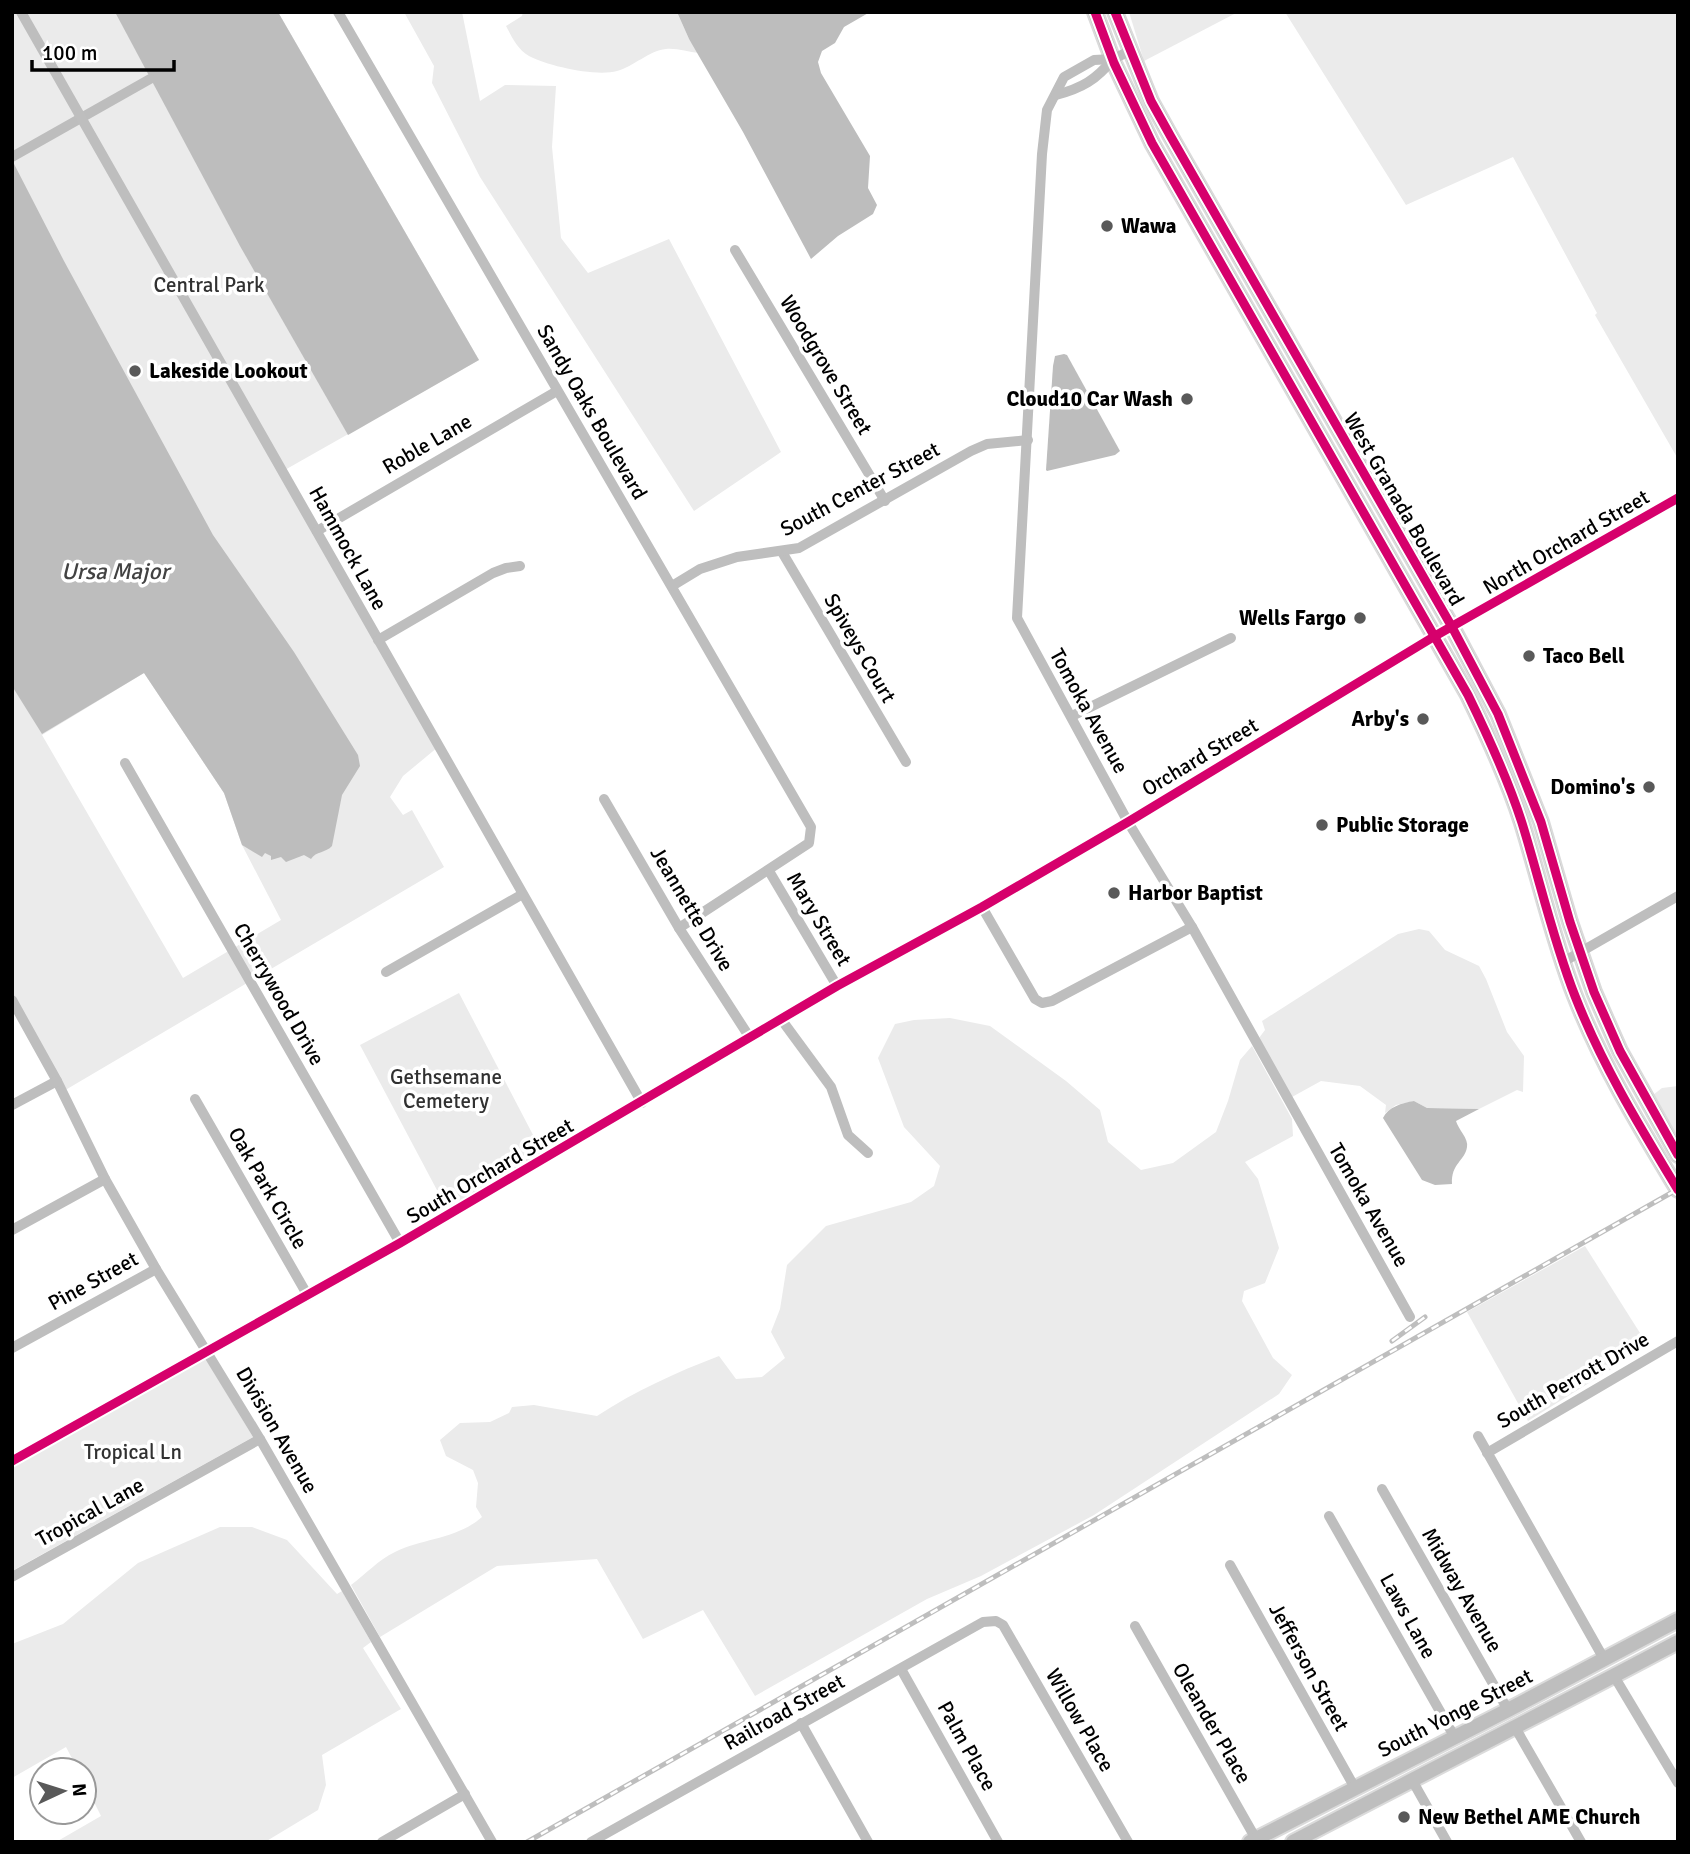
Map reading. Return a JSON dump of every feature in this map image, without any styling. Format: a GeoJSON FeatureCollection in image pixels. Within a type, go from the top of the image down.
{"type":"FeatureCollection","features":[{"type":"Feature","properties":{"kind":"main road","name":"West Granada Boulevard"},"geometry":{"type":"LineString","coordinates":[[1095,12],[1112,59],[1152,143],[1478,715],[1521,820],[1563,962],[1590,1031],[1635,1119],[1678,1189]]}},
{"type":"Feature","properties":{"kind":"main road","name":"West Granada Boulevard"},"geometry":{"type":"LineString","coordinates":[[1115,12],[1151,100],[1171,137],[1452,627],[1498,714],[1541,822],[1580,952],[1608,1025],[1678,1155]]}},
{"type":"Feature","properties":{"kind":"main road"},"geometry":{"type":"LineString","coordinates":[[1510,792],[1524,797],[1541,822]]}},
{"type":"Feature","properties":{"kind":"main road","name":"South Yonge Street"},"geometry":{"type":"LineString","coordinates":[[1253,1840],[1678,1620]]}},
{"type":"Feature","properties":{"kind":"main road","name":"South Yonge Street"},"geometry":{"type":"LineString","coordinates":[[1293,1842],[1516,1729],[1678,1642]]}},
{"type":"Feature","properties":{"kind":"main road"},"geometry":{"type":"LineString","coordinates":[[1541,1715],[1546,1706],[1597,1676],[1604,1659]]}},
{"type":"Feature","properties":{"kind":"street","name":"Hammock Lane"},"geometry":{"type":"LineString","coordinates":[[20,12],[642,1103]]}},
{"type":"Feature","properties":{"kind":"street","name":"Sandy Oaks Boulevard"},"geometry":{"type":"LineString","coordinates":[[338,12],[811,827],[810,843],[769,871]]}},
{"type":"Feature","properties":{"kind":"street","name":"Tomoka Avenue"},"geometry":{"type":"LineString","coordinates":[[1130,51],[1112,59],[1094,60],[1064,77],[1047,110],[1042,154],[1017,618],[1128,822],[1192,927],[1410,1317]]}},
{"type":"Feature","properties":{"kind":"street","name":"Tomoka Avenue"},"geometry":{"type":"LineString","coordinates":[[1056,95],[1074,90],[1099,76],[1112,59]]}},
{"type":"Feature","properties":{"kind":"street","name":"Woodgrove Street"},"geometry":{"type":"LineString","coordinates":[[735,250],[885,501]]}},
{"type":"Feature","properties":{"kind":"street"},"geometry":{"type":"LineString","coordinates":[[1289,382],[1305,372]]}},
{"type":"Feature","properties":{"kind":"street","name":"Roble Lane"},"geometry":{"type":"LineString","coordinates":[[317,531],[557,391]]}},
{"type":"Feature","properties":{"kind":"street","name":"South Center Street"},"geometry":{"type":"LineString","coordinates":[[672,586],[700,569],[737,557],[799,548],[987,444],[1028,440]]}},
{"type":"Feature","properties":{"kind":"street","name":"North Orchard Street"},"geometry":{"type":"LineString","coordinates":[[1435,636],[1678,498]]}},
{"type":"Feature","properties":{"kind":"street","name":"Spiveys Court"},"geometry":{"type":"LineString","coordinates":[[782,552],[906,762]]}},
{"type":"Feature","properties":{"kind":"street"},"geometry":{"type":"LineString","coordinates":[[378,640],[493,573],[520,566]]}},
{"type":"Feature","properties":{"kind":"street","name":"Orchard Street"},"geometry":{"type":"LineString","coordinates":[[982,906],[1128,822],[1435,636]]}},
{"type":"Feature","properties":{"kind":"street"},"geometry":{"type":"LineString","coordinates":[[1072,716],[1231,638]]}},
{"type":"Feature","properties":{"kind":"street","name":"Cherrywood Drive"},"geometry":{"type":"LineString","coordinates":[[125,763],[400,1243]]}},
{"type":"Feature","properties":{"kind":"street","name":"Jeannette Drive"},"geometry":{"type":"LineString","coordinates":[[604,799],[679,928],[750,1038]]}},
{"type":"Feature","properties":{"kind":"street"},"geometry":{"type":"LineString","coordinates":[[679,928],[769,871]]}},
{"type":"Feature","properties":{"kind":"street","name":"Mary Street"},"geometry":{"type":"LineString","coordinates":[[769,871],[837,986]]}},
{"type":"Feature","properties":{"kind":"street"},"geometry":{"type":"LineString","coordinates":[[386,972],[521,895]]}},
{"type":"Feature","properties":{"kind":"street"},"geometry":{"type":"LineString","coordinates":[[1563,962],[1678,896]]}},
{"type":"Feature","properties":{"kind":"street"},"geometry":{"type":"LineString","coordinates":[[982,906],[1035,999],[1042,1003],[1052,1001],[1192,927]]}},
{"type":"Feature","properties":{"kind":"street","name":"South Orchard Street"},"geometry":{"type":"LineString","coordinates":[[12,1461],[308,1296],[642,1103],[837,986],[982,906]]}},
{"type":"Feature","properties":{"kind":"street","name":"Division Avenue"},"geometry":{"type":"LineString","coordinates":[[12,1000],[156,1269],[260,1439],[492,1842]]}},
{"type":"Feature","properties":{"kind":"street"},"geometry":{"type":"LineString","coordinates":[[781,1019],[831,1087],[848,1135],[868,1153]]}},
{"type":"Feature","properties":{"kind":"street"},"geometry":{"type":"LineString","coordinates":[[12,1105],[57,1081]]}},
{"type":"Feature","properties":{"kind":"street","name":"Oak Park Circle"},"geometry":{"type":"LineString","coordinates":[[195,1099],[308,1296]]}},
{"type":"Feature","properties":{"kind":"street"},"geometry":{"type":"LineString","coordinates":[[1635,1119],[1652,1109]]}},
{"type":"Feature","properties":{"kind":"street"},"geometry":{"type":"LineString","coordinates":[[12,1230],[106,1179]]}},
{"type":"Feature","properties":{"kind":"street","name":"Pine Street"},"geometry":{"type":"LineString","coordinates":[[12,1348],[156,1269]]}},
{"type":"Feature","properties":{"kind":"street","name":"South Perrott Drive"},"geometry":{"type":"LineString","coordinates":[[1487,1453],[1678,1340]]}},
{"type":"Feature","properties":{"kind":"street"},"geometry":{"type":"LineString","coordinates":[[1478,1436],[1604,1659]]}},
{"type":"Feature","properties":{"kind":"street","name":"Tropical Lane"},"geometry":{"type":"LineString","coordinates":[[12,1577],[260,1439]]}},
{"type":"Feature","properties":{"kind":"street","name":"Midway Avenue"},"geometry":{"type":"LineString","coordinates":[[1382,1489],[1508,1710]]}},
{"type":"Feature","properties":{"kind":"street","name":"Laws Lane"},"geometry":{"type":"LineString","coordinates":[[1329,1516],[1454,1736]]}},
{"type":"Feature","properties":{"kind":"street","name":"Jefferson Street"},"geometry":{"type":"LineString","coordinates":[[1230,1565],[1355,1788]]}},
{"type":"Feature","properties":{"kind":"street","name":"Railroad Street"},"geometry":{"type":"LineString","coordinates":[[591,1842],[983,1622],[996,1621]]}},
{"type":"Feature","properties":{"kind":"street","name":"Willow Place"},"geometry":{"type":"LineString","coordinates":[[996,1621],[1003,1625],[1128,1842]]}},
{"type":"Feature","properties":{"kind":"street","name":"Oleander Place"},"geometry":{"type":"LineString","coordinates":[[1135,1626],[1253,1840]]}},
{"type":"Feature","properties":{"kind":"street","name":"Palm Place"},"geometry":{"type":"LineString","coordinates":[[901,1669],[998,1842]]}},
{"type":"Feature","properties":{"kind":"street"},"geometry":{"type":"LineString","coordinates":[[1614,1676],[1678,1783]]}},
{"type":"Feature","properties":{"kind":"street"},"geometry":{"type":"LineString","coordinates":[[802,1723],[868,1842]]}},
{"type":"Feature","properties":{"kind":"street"},"geometry":{"type":"LineString","coordinates":[[1516,1729],[1581,1842]]}},
{"type":"Feature","properties":{"kind":"street"},"geometry":{"type":"LineString","coordinates":[[1412,1780],[1447,1842]]}},
{"type":"Feature","properties":{"kind":"street"},"geometry":{"type":"LineString","coordinates":[[382,1842],[465,1794]]}},
{"type":"Feature","properties":{"kind":"green space","name":"Central Park"},"geometry":{"type":"Polygon","coordinates":[[[12,12],[278,12],[479,360],[283,471],[438,747],[403,776],[390,797],[403,815],[412,810],[444,867],[62,1092],[12,1000],[12,12]],[[144,673],[42,735],[183,978],[281,920],[242,845],[224,793],[144,673]]]}},
{"type":"Feature","properties":{"kind":"green space"},"geometry":{"type":"Polygon","coordinates":[[[404,12],[462,12],[480,101],[505,85],[556,86],[552,147],[561,238],[588,273],[669,239],[781,452],[694,511],[480,177],[432,83],[434,66],[404,12]]]}},
{"type":"Feature","properties":{"kind":"green space"},"geometry":{"type":"Polygon","coordinates":[[[523,12],[677,12],[689,39],[699,53],[674,49],[659,50],[624,69],[608,72],[585,72],[560,67],[529,56],[515,43],[506,26],[522,16],[523,12]]]}},
{"type":"Feature","properties":{"kind":"green space"},"geometry":{"type":"Polygon","coordinates":[[[1129,12],[1238,12],[1144,61],[1129,12]]]}},
{"type":"Feature","properties":{"kind":"green space"},"geometry":{"type":"Polygon","coordinates":[[[1285,12],[1678,12],[1678,459],[1595,315],[1597,313],[1513,157],[1406,205],[1285,12]]]}},
{"type":"Feature","properties":{"kind":"green space"},"geometry":{"type":"Polygon","coordinates":[[[1419,929],[1429,931],[1445,950],[1479,966],[1507,1032],[1524,1056],[1523,1092],[1517,1090],[1479,1109],[1427,1108],[1414,1101],[1396,1105],[1385,1113],[1386,1105],[1360,1086],[1321,1081],[1292,1097],[1259,1038],[1265,1030],[1262,1021],[1398,934],[1419,929]]]}},
{"type":"Feature","properties":{"kind":"green space","name":"Gethsemane Cemetery"},"geometry":{"type":"Polygon","coordinates":[[[459,993],[543,1154],[447,1209],[360,1045],[459,993]]]}},
{"type":"Feature","properties":{"kind":"green space"},"geometry":{"type":"Polygon","coordinates":[[[950,1018],[990,1026],[1066,1081],[1100,1110],[1108,1142],[1141,1170],[1173,1163],[1216,1132],[1240,1060],[1252,1046],[1292,1119],[1293,1136],[1245,1162],[1258,1179],[1279,1248],[1265,1283],[1244,1291],[1242,1301],[1273,1358],[1292,1375],[1279,1394],[1094,1515],[981,1576],[927,1599],[755,1696],[703,1610],[643,1639],[597,1559],[497,1566],[380,1637],[351,1585],[389,1555],[462,1530],[482,1517],[476,1507],[478,1483],[473,1470],[446,1456],[440,1440],[460,1423],[490,1422],[509,1413],[512,1407],[534,1405],[597,1416],[656,1383],[719,1356],[736,1379],[762,1377],[785,1358],[771,1332],[780,1309],[787,1265],[826,1226],[911,1202],[934,1186],[940,1166],[904,1127],[878,1058],[895,1024],[950,1018]]]}},
{"type":"Feature","properties":{"kind":"green space"},"geometry":{"type":"Polygon","coordinates":[[[1678,1086],[1678,1140],[1653,1095],[1662,1088],[1678,1086]]]}},
{"type":"Feature","properties":{"kind":"green space"},"geometry":{"type":"Polygon","coordinates":[[[1585,1246],[1640,1333],[1631,1350],[1613,1368],[1528,1421],[1467,1312],[1585,1246]]]}},
{"type":"Feature","properties":{"kind":"green space","name":"Tropical Ln"},"geometry":{"type":"Polygon","coordinates":[[[206,1359],[253,1437],[12,1571],[12,1467],[206,1359]]]}},
{"type":"Feature","properties":{"kind":"green space"},"geometry":{"type":"Polygon","coordinates":[[[220,1527],[252,1527],[287,1540],[337,1594],[342,1591],[371,1642],[363,1648],[401,1709],[322,1755],[326,1785],[318,1810],[265,1842],[56,1842],[84,1826],[98,1826],[98,1818],[101,1816],[98,1810],[98,1756],[71,1756],[66,1747],[50,1756],[28,1756],[28,1769],[12,1778],[12,1644],[63,1624],[138,1563],[220,1527]]]}},
{"type":"Feature","properties":{"kind":"water"},"geometry":{"type":"Polygon","coordinates":[[[115,12],[278,12],[479,360],[348,435],[240,246],[115,12]]]}},
{"type":"Feature","properties":{"kind":"water"},"geometry":{"type":"Polygon","coordinates":[[[677,12],[870,12],[844,27],[835,43],[822,51],[818,62],[821,73],[870,156],[868,188],[877,205],[873,214],[838,236],[811,259],[743,132],[689,39],[677,12]]]}},
{"type":"Feature","properties":{"kind":"water","name":"Ursa Major"},"geometry":{"type":"Polygon","coordinates":[[[12,160],[213,535],[294,652],[358,755],[360,766],[342,795],[332,846],[311,859],[304,855],[286,862],[281,857],[271,860],[271,856],[265,853],[262,857],[242,845],[224,793],[144,673],[42,734],[12,686],[12,160]]]}},
{"type":"Feature","properties":{"kind":"water"},"geometry":{"type":"Polygon","coordinates":[[[1064,354],[1120,451],[1115,455],[1047,471],[1053,366],[1055,356],[1064,354]]]}},
{"type":"Feature","properties":{"kind":"water"},"geometry":{"type":"Polygon","coordinates":[[[1414,1101],[1427,1108],[1479,1109],[1456,1121],[1467,1147],[1454,1171],[1452,1184],[1435,1185],[1422,1180],[1383,1118],[1392,1108],[1414,1101]]]}},
{"type":"Feature","properties":{"kind":"waterway"},"geometry":{"type":"LineString","coordinates":[[12,157],[150,79]]}},
{"type":"Feature","properties":{"kind":"railway"},"geometry":{"type":"LineString","coordinates":[[527,1842],[1678,1189]]}},
{"type":"Feature","properties":{"kind":"railway"},"geometry":{"type":"LineString","coordinates":[[1392,1341],[1425,1317]]}},
{"type":"Feature","properties":{"kind":"cycle path"},"geometry":{"type":"LineString","coordinates":[[1095,12],[1114,63],[1152,143],[1468,695],[1516,807],[1560,954],[1586,1022],[1622,1095],[1678,1190]]}},
{"type":"Feature","properties":{"kind":"cycle path"},"geometry":{"type":"LineString","coordinates":[[1115,12],[1151,101],[1452,627],[1498,714],[1541,822],[1594,992],[1620,1051],[1678,1155]]}},
{"type":"Feature","properties":{"kind":"cycle path"},"geometry":{"type":"LineString","coordinates":[[12,1461],[400,1243],[837,986],[982,907],[1435,636],[1678,498]]}},
{"type":"Feature","properties":{"kind":"place","name":"Wawa"},"geometry":{"type":"Point","coordinates":[1107,226]}},
{"type":"Feature","properties":{"kind":"place","name":"Lakeside Lookout"},"geometry":{"type":"Point","coordinates":[135,371]}},
{"type":"Feature","properties":{"kind":"place","name":"Cloud10 Car Wash"},"geometry":{"type":"Point","coordinates":[1187,399]}},
{"type":"Feature","properties":{"kind":"place","name":"Wells Fargo"},"geometry":{"type":"Point","coordinates":[1360,618]}},
{"type":"Feature","properties":{"kind":"place","name":"Taco Bell"},"geometry":{"type":"Point","coordinates":[1529,656]}},
{"type":"Feature","properties":{"kind":"place","name":"Arby's"},"geometry":{"type":"Point","coordinates":[1423,719]}},
{"type":"Feature","properties":{"kind":"place","name":"Domino's"},"geometry":{"type":"Point","coordinates":[1649,787]}},
{"type":"Feature","properties":{"kind":"place","name":"Public Storage"},"geometry":{"type":"Point","coordinates":[1322,825]}},
{"type":"Feature","properties":{"kind":"place","name":"Harbor Baptist"},"geometry":{"type":"Point","coordinates":[1114,893]}},
{"type":"Feature","properties":{"kind":"place","name":"New Bethel AME Church"},"geometry":{"type":"Point","coordinates":[1404,1817]}}]}
